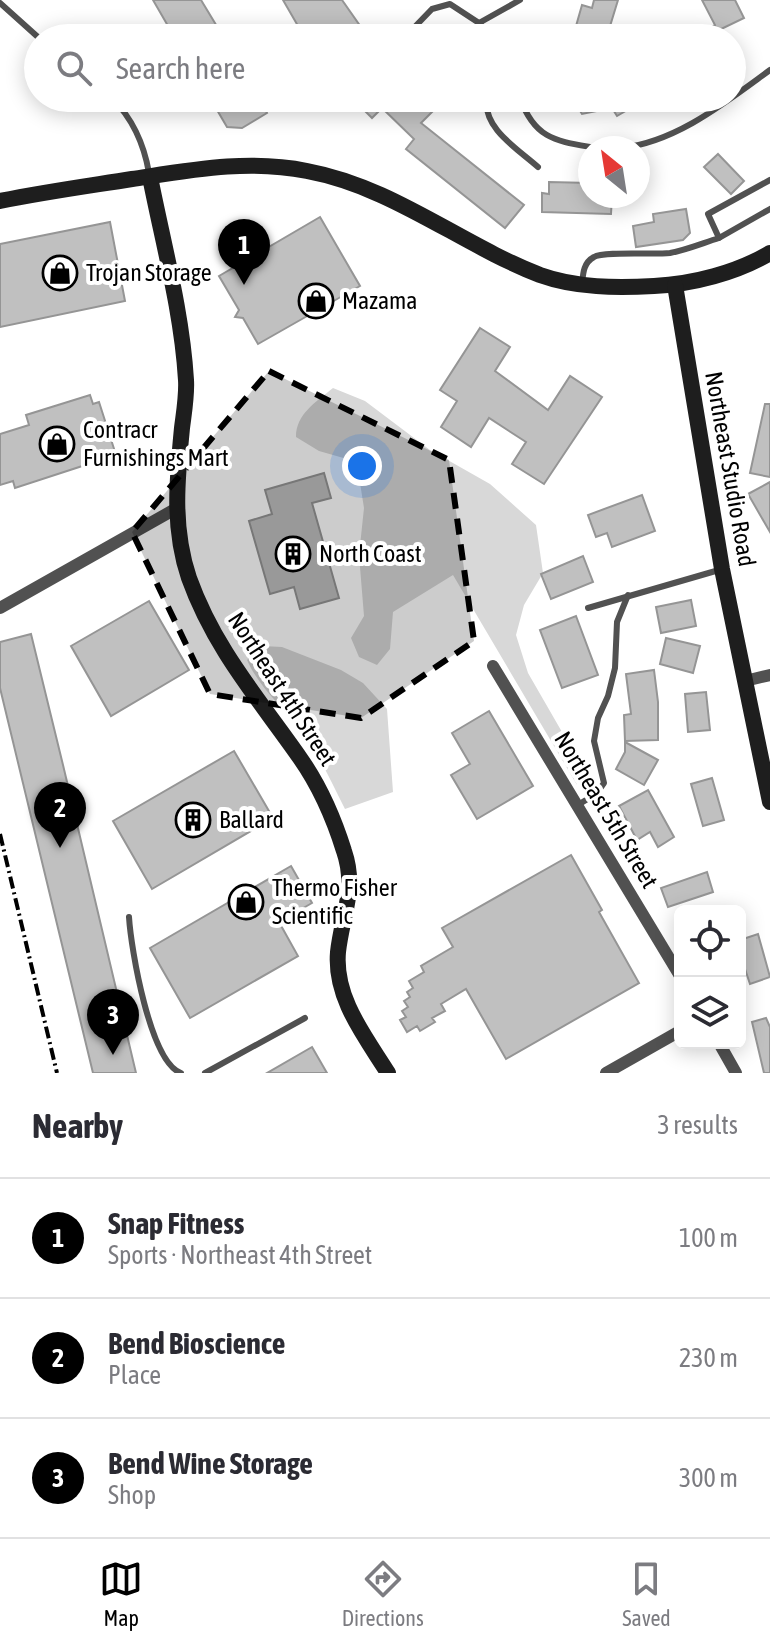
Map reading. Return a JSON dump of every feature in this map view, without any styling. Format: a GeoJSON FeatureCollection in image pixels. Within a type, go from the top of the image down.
{"type":"FeatureCollection","features":[{"type":"Feature","properties":{"kind":"street"},"geometry":{"type":"LineString","coordinates":[[0,201],[208,167],[262,166],[326,175],[390,198],[493,254],[530,270],[582,285],[625,288],[675,285],[757,261],[770,253]]}},
{"type":"Feature","properties":{"kind":"street","name":"Northeast 4th Street"},"geometry":{"type":"LineString","coordinates":[[150,177],[182,340],[187,384],[176,489],[179,543],[189,578],[206,617],[251,693],[301,759],[317,786],[344,852],[350,894],[338,953],[341,987],[351,1013],[388,1073]]}},
{"type":"Feature","properties":{"kind":"street","name":"Northeast Studio Road"},"geometry":{"type":"LineString","coordinates":[[675,285],[722,569],[770,802]]}},
{"type":"Feature","properties":{"kind":"street"},"geometry":{"type":"LineString","coordinates":[[0,608],[177,508]]}},
{"type":"Feature","properties":{"kind":"street","name":"Northeast 5th Street"},"geometry":{"type":"LineString","coordinates":[[493,666],[674,966]]}},
{"type":"Feature","properties":{"kind":"street"},"geometry":{"type":"LineString","coordinates":[[745,681],[770,675]]}},
{"type":"Feature","properties":{"kind":"street"},"geometry":{"type":"LineString","coordinates":[[606,1073],[674,1034]]}},
{"type":"Feature","properties":{"kind":"street"},"geometry":{"type":"LineString","coordinates":[[722,1049],[736,1073]]}},
{"type":"Feature","properties":{"kind":"lane"},"geometry":{"type":"LineString","coordinates":[[418,24],[432,9],[450,4],[479,23],[520,0]]}},
{"type":"Feature","properties":{"kind":"lane"},"geometry":{"type":"LineString","coordinates":[[0,3],[24,25]]}},
{"type":"Feature","properties":{"kind":"lane"},"geometry":{"type":"LineString","coordinates":[[746,87],[770,70]]}},
{"type":"Feature","properties":{"kind":"lane"},"geometry":{"type":"LineString","coordinates":[[125,112],[141,139],[150,177]]}},
{"type":"Feature","properties":{"kind":"lane"},"geometry":{"type":"LineString","coordinates":[[486,112],[492,125],[538,167]]}},
{"type":"Feature","properties":{"kind":"lane"},"geometry":{"type":"LineString","coordinates":[[527,112],[553,140],[578,145]]}},
{"type":"Feature","properties":{"kind":"lane"},"geometry":{"type":"LineString","coordinates":[[650,142],[708,112]]}},
{"type":"Feature","properties":{"kind":"lane"},"geometry":{"type":"LineString","coordinates":[[719,238],[708,214],[770,180]]}},
{"type":"Feature","properties":{"kind":"lane"},"geometry":{"type":"LineString","coordinates":[[582,285],[584,267],[590,258],[602,253],[672,253],[719,238],[770,209]]}},
{"type":"Feature","properties":{"kind":"lane"},"geometry":{"type":"LineString","coordinates":[[588,608],[722,569]]}},
{"type":"Feature","properties":{"kind":"lane"},"geometry":{"type":"LineString","coordinates":[[578,805],[597,793],[604,783],[594,741],[598,718],[615,668],[617,622],[628,595]]}},
{"type":"Feature","properties":{"kind":"lane"},"geometry":{"type":"LineString","coordinates":[[129,917],[132,950],[158,1050],[172,1070],[181,1073]]}},
{"type":"Feature","properties":{"kind":"lane"},"geometry":{"type":"LineString","coordinates":[[205,1073],[305,1018]]}},
{"type":"Feature","properties":{"kind":"highlighted area"},"geometry":{"type":"Polygon","coordinates":[[[269,371],[449,460],[474,641],[361,718],[210,694],[132,532],[269,371]]]}},
{"type":"Feature","properties":{"kind":"shaded area"},"geometry":{"type":"Polygon","coordinates":[[[333,388],[365,401],[430,450],[490,484],[536,525],[543,573],[524,605],[516,635],[528,673],[562,732],[577,785],[453,575],[393,612],[390,649],[377,665],[359,657],[351,638],[364,616],[359,555],[364,508],[360,483],[347,459],[319,451],[296,437],[303,415],[333,388]]]}},
{"type":"Feature","properties":{"kind":"shaded area"},"geometry":{"type":"Polygon","coordinates":[[[262,646],[282,647],[341,670],[363,683],[387,709],[393,792],[345,809],[306,738],[252,670],[247,660],[262,646]]]}},
{"type":"Feature","properties":{"kind":"building"},"geometry":{"type":"Polygon","coordinates":[[[153,0],[201,0],[216,24],[167,24],[153,0]]]}},
{"type":"Feature","properties":{"kind":"building"},"geometry":{"type":"Polygon","coordinates":[[[283,0],[342,0],[359,24],[297,24],[283,0]]]}},
{"type":"Feature","properties":{"kind":"building"},"geometry":{"type":"Polygon","coordinates":[[[594,0],[618,0],[611,24],[577,24],[582,5],[592,8],[594,0]]]}},
{"type":"Feature","properties":{"kind":"building"},"geometry":{"type":"Polygon","coordinates":[[[702,0],[735,0],[744,18],[732,24],[714,24],[702,0]]]}},
{"type":"Feature","properties":{"kind":"building"},"geometry":{"type":"Polygon","coordinates":[[[218,112],[267,113],[242,128],[227,127],[218,112]]]}},
{"type":"Feature","properties":{"kind":"building"},"geometry":{"type":"Polygon","coordinates":[[[386,112],[432,112],[421,123],[524,205],[505,228],[406,149],[414,139],[386,112]]]}},
{"type":"Feature","properties":{"kind":"building"},"geometry":{"type":"Polygon","coordinates":[[[718,154],[744,181],[731,194],[704,167],[718,154]]]}},
{"type":"Feature","properties":{"kind":"building"},"geometry":{"type":"Polygon","coordinates":[[[549,182],[578,183],[578,208],[611,208],[611,214],[542,212],[542,193],[549,194],[549,182]]]}},
{"type":"Feature","properties":{"kind":"building"},"geometry":{"type":"Polygon","coordinates":[[[686,209],[690,233],[683,240],[636,247],[633,226],[654,222],[653,214],[686,209]]]}},
{"type":"Feature","properties":{"kind":"building"},"geometry":{"type":"Polygon","coordinates":[[[320,217],[360,286],[258,344],[243,318],[235,317],[239,310],[219,276],[320,217]]]}},
{"type":"Feature","properties":{"kind":"building","name":"Trojan Storage"},"geometry":{"type":"Polygon","coordinates":[[[110,222],[125,301],[0,327],[0,244],[110,222]]]}},
{"type":"Feature","properties":{"kind":"building"},"geometry":{"type":"Polygon","coordinates":[[[480,328],[510,347],[495,371],[548,410],[570,376],[602,397],[544,484],[512,464],[526,442],[489,418],[471,447],[441,427],[457,401],[440,390],[480,328]]]}},
{"type":"Feature","properties":{"kind":"building","name":"Contracr Furnishings Mart"},"geometry":{"type":"Polygon","coordinates":[[[90,395],[93,404],[99,402],[116,455],[15,488],[13,481],[0,485],[0,434],[29,425],[26,415],[90,395]]]}},
{"type":"Feature","properties":{"kind":"building"},"geometry":{"type":"Polygon","coordinates":[[[765,404],[770,404],[770,477],[750,473],[765,404]]]}},
{"type":"Feature","properties":{"kind":"building","name":"North Coast"},"geometry":{"type":"Polygon","coordinates":[[[324,473],[331,498],[312,503],[339,598],[300,609],[294,587],[270,594],[249,521],[272,514],[265,490],[324,473]]]}},
{"type":"Feature","properties":{"kind":"building"},"geometry":{"type":"Polygon","coordinates":[[[770,482],[770,532],[748,494],[770,482]]]}},
{"type":"Feature","properties":{"kind":"building"},"geometry":{"type":"Polygon","coordinates":[[[642,495],[655,531],[612,547],[607,533],[596,537],[588,515],[642,495]]]}},
{"type":"Feature","properties":{"kind":"building"},"geometry":{"type":"Polygon","coordinates":[[[583,556],[593,582],[551,599],[541,574],[583,556]]]}},
{"type":"Feature","properties":{"kind":"building"},"geometry":{"type":"Polygon","coordinates":[[[691,600],[696,626],[661,633],[656,607],[691,600]]]}},
{"type":"Feature","properties":{"kind":"building"},"geometry":{"type":"Polygon","coordinates":[[[149,601],[189,670],[111,716],[71,646],[149,601]]]}},
{"type":"Feature","properties":{"kind":"building"},"geometry":{"type":"Polygon","coordinates":[[[576,616],[598,675],[562,688],[540,630],[576,616]]]}},
{"type":"Feature","properties":{"kind":"building"},"geometry":{"type":"Polygon","coordinates":[[[31,634],[136,1073],[93,1073],[0,688],[0,642],[31,634]]]}},
{"type":"Feature","properties":{"kind":"building"},"geometry":{"type":"Polygon","coordinates":[[[666,638],[700,646],[693,673],[660,664],[666,638]]]}},
{"type":"Feature","properties":{"kind":"building"},"geometry":{"type":"Polygon","coordinates":[[[654,670],[658,740],[625,741],[624,715],[631,714],[626,674],[654,670]]]}},
{"type":"Feature","properties":{"kind":"building"},"geometry":{"type":"Polygon","coordinates":[[[706,692],[710,730],[688,732],[685,694],[706,692]]]}},
{"type":"Feature","properties":{"kind":"building"},"geometry":{"type":"Polygon","coordinates":[[[489,711],[533,786],[477,819],[451,775],[470,764],[452,733],[489,711]]]}},
{"type":"Feature","properties":{"kind":"building"},"geometry":{"type":"Polygon","coordinates":[[[625,742],[658,760],[644,785],[616,769],[625,752],[625,742]]]}},
{"type":"Feature","properties":{"kind":"building","name":"Ballard"},"geometry":{"type":"Polygon","coordinates":[[[234,751],[273,818],[152,889],[113,821],[234,751]]]}},
{"type":"Feature","properties":{"kind":"building"},"geometry":{"type":"Polygon","coordinates":[[[712,778],[724,820],[703,826],[691,784],[712,778]]]}},
{"type":"Feature","properties":{"kind":"building"},"geometry":{"type":"Polygon","coordinates":[[[648,790],[674,837],[658,847],[650,832],[637,840],[619,806],[648,790]]]}},
{"type":"Feature","properties":{"kind":"building"},"geometry":{"type":"Polygon","coordinates":[[[571,855],[639,983],[506,1059],[466,989],[441,1004],[445,1011],[432,1018],[435,1022],[420,1031],[417,1026],[407,1032],[400,1020],[406,1017],[402,1011],[408,1007],[404,1001],[410,997],[407,992],[413,988],[409,981],[424,972],[421,966],[453,947],[442,928],[571,855]]]}},
{"type":"Feature","properties":{"kind":"building"},"geometry":{"type":"Polygon","coordinates":[[[291,866],[312,903],[279,922],[298,956],[190,1018],[150,948],[291,866]]]}},
{"type":"Feature","properties":{"kind":"building"},"geometry":{"type":"Polygon","coordinates":[[[707,872],[713,892],[668,907],[661,888],[707,872]]]}},
{"type":"Feature","properties":{"kind":"building"},"geometry":{"type":"Polygon","coordinates":[[[758,934],[770,977],[750,984],[746,972],[746,938],[758,934]]]}},
{"type":"Feature","properties":{"kind":"building"},"geometry":{"type":"Polygon","coordinates":[[[766,1018],[770,1027],[770,1073],[764,1073],[752,1022],[766,1018]]]}},
{"type":"Feature","properties":{"kind":"building"},"geometry":{"type":"Polygon","coordinates":[[[312,1047],[327,1073],[267,1073],[312,1047]]]}},
{"type":"Feature","properties":{"kind":"railway"},"geometry":{"type":"LineString","coordinates":[[0,834],[57,1073]]}},
{"type":"Feature","properties":{"kind":"place","name":"Trojan Storage"},"geometry":{"type":"Point","coordinates":[60,273]}},
{"type":"Feature","properties":{"kind":"place","name":"Snap Fitness"},"geometry":{"type":"Point","coordinates":[244,285]}},
{"type":"Feature","properties":{"kind":"place","name":"Mazama"},"geometry":{"type":"Point","coordinates":[316,301]}},
{"type":"Feature","properties":{"kind":"place","name":"Contracr Furnishings Mart"},"geometry":{"type":"Point","coordinates":[57,444]}},
{"type":"Feature","properties":{"kind":"place","name":"North Coast"},"geometry":{"type":"Point","coordinates":[293,554]}},
{"type":"Feature","properties":{"kind":"place","name":"Ballard"},"geometry":{"type":"Point","coordinates":[193,820]}},
{"type":"Feature","properties":{"kind":"place","name":"Bend Bioscience"},"geometry":{"type":"Point","coordinates":[60,848]}},
{"type":"Feature","properties":{"kind":"place","name":"Thermo Fisher Scientific"},"geometry":{"type":"Point","coordinates":[246,902]}},
{"type":"Feature","properties":{"kind":"place","name":"Bend Wine Storage"},"geometry":{"type":"Point","coordinates":[113,1055]}}]}
